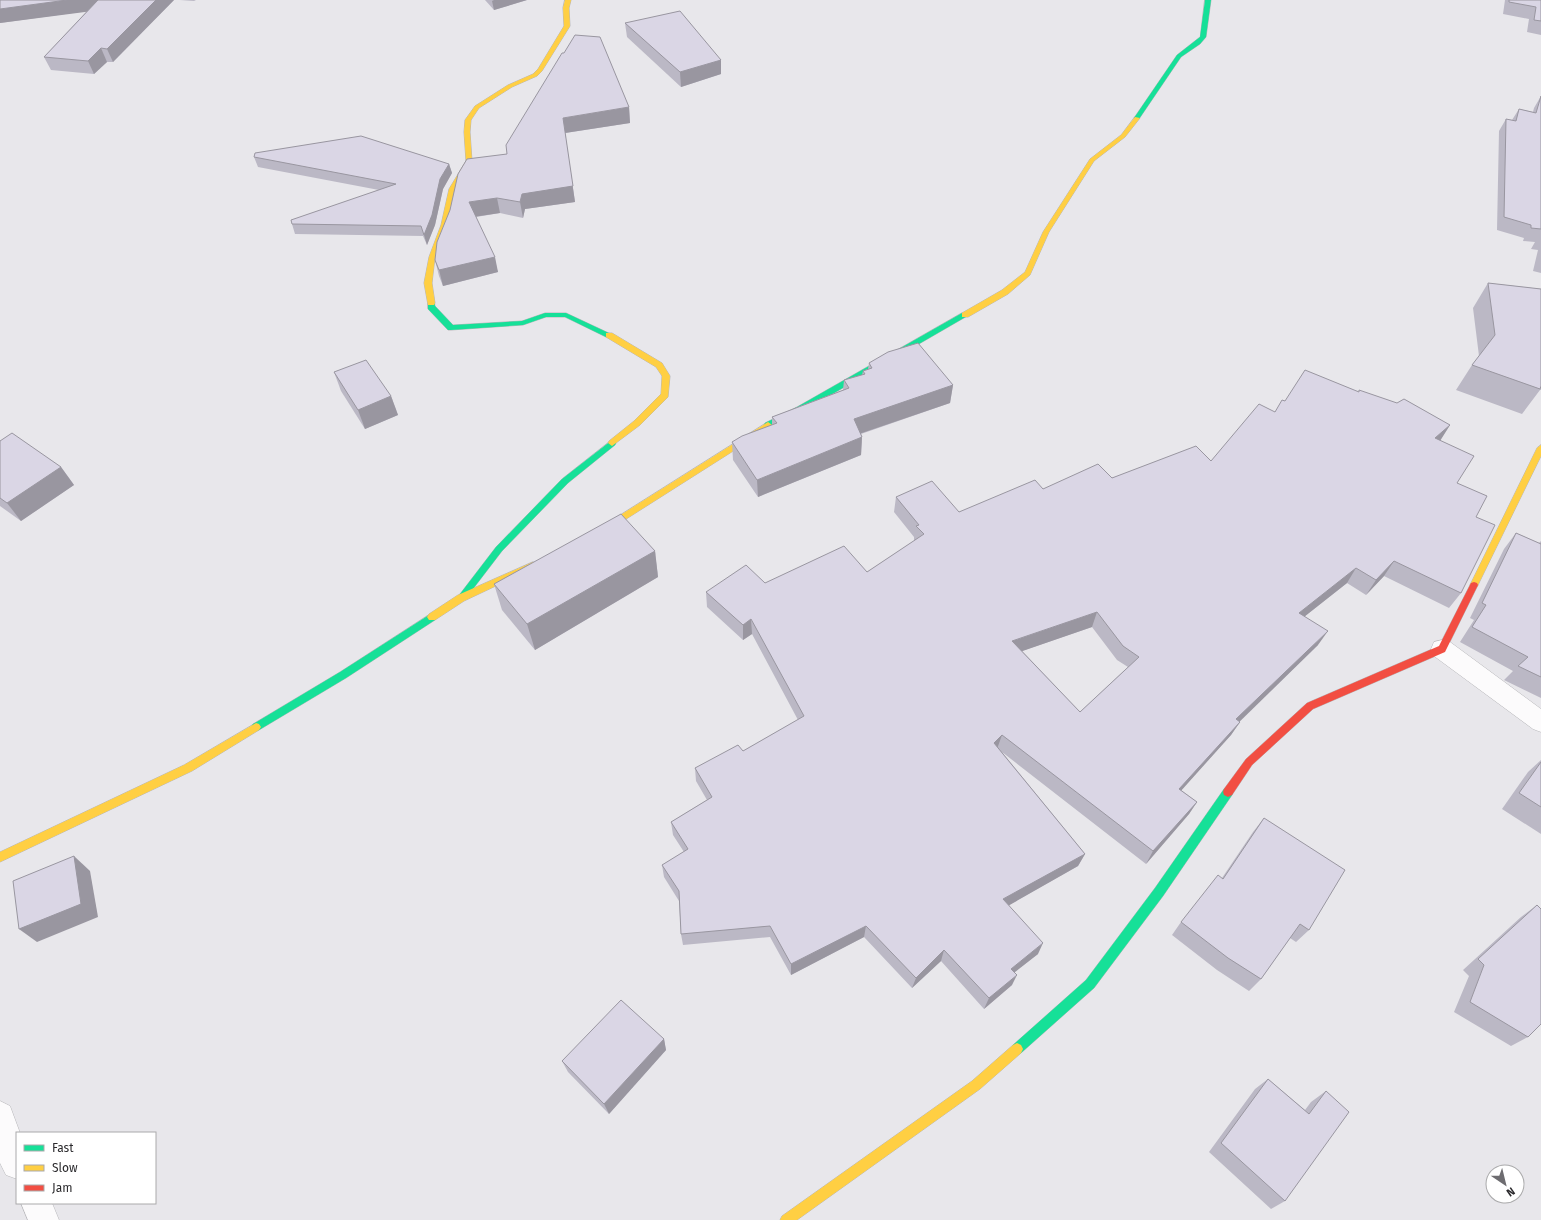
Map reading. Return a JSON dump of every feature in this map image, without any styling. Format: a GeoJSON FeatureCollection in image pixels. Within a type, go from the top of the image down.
{"type":"FeatureCollection","features":[{"type":"Feature","properties":{"kind":"street"},"geometry":{"type":"LineString","coordinates":[[461,598],[498,549],[566,481],[637,422],[665,396],[666,376],[659,365],[613,337],[566,315],[545,315],[523,322],[451,328],[431,307],[428,283],[432,258],[444,225],[452,189],[469,161],[467,132],[468,120],[477,107],[510,86],[535,75],[540,70],[567,26],[566,8],[568,0]]}},
{"type":"Feature","properties":{"kind":"street"},"geometry":{"type":"LineString","coordinates":[[591,537],[703,468],[767,426],[800,409],[1005,292],[1028,273],[1046,232],[1092,160],[1103,150],[1124,136],[1151,100],[1180,55],[1203,38],[1205,32],[1205,17],[1208,0]]}},
{"type":"Feature","properties":{"kind":"street"},"geometry":{"type":"LineString","coordinates":[[786,1220],[976,1085],[1090,984],[1159,892],[1249,762],[1310,706],[1442,648],[1541,448]]}},
{"type":"Feature","properties":{"kind":"street"},"geometry":{"type":"LineString","coordinates":[[0,857],[188,768],[343,675],[461,598],[541,562]]}},
{"type":"Feature","properties":{"kind":"street"},"geometry":{"type":"LineString","coordinates":[[1442,648],[1541,722]]}},
{"type":"Feature","properties":{"kind":"street"},"geometry":{"type":"LineString","coordinates":[[0,1116],[10,1151],[16,1162]]}},
{"type":"Feature","properties":{"kind":"street"},"geometry":{"type":"LineString","coordinates":[[36,1204],[44,1220]]}},
{"type":"Feature","properties":{"kind":"building"},"geometry":{"type":"Polygon","coordinates":[[[0,0],[67,0],[0,9],[0,0]]]}},
{"type":"Feature","properties":{"kind":"building"},"geometry":{"type":"Polygon","coordinates":[[[98,0],[156,0],[107,49],[101,48],[88,61],[44,57],[98,0]]]}},
{"type":"Feature","properties":{"kind":"building"},"geometry":{"type":"Polygon","coordinates":[[[1509,0],[1541,0],[1541,21],[1534,20],[1536,7],[1509,2],[1509,0]]]}},
{"type":"Feature","properties":{"kind":"building"},"geometry":{"type":"Polygon","coordinates":[[[680,11],[721,60],[680,72],[625,23],[680,11]]]}},
{"type":"Feature","properties":{"kind":"building"},"geometry":{"type":"Polygon","coordinates":[[[575,35],[600,37],[629,107],[563,118],[573,186],[522,194],[520,202],[497,198],[469,202],[495,257],[439,270],[435,260],[437,242],[450,210],[458,174],[467,159],[507,154],[506,145],[562,53],[564,53],[575,35]]]}},
{"type":"Feature","properties":{"kind":"building"},"geometry":{"type":"Polygon","coordinates":[[[1541,96],[1541,229],[1531,228],[1531,225],[1504,217],[1506,119],[1516,121],[1519,109],[1536,113],[1541,96]]]}},
{"type":"Feature","properties":{"kind":"building"},"geometry":{"type":"Polygon","coordinates":[[[361,136],[449,164],[440,179],[432,215],[424,235],[421,226],[292,224],[291,220],[396,184],[254,157],[255,153],[361,136]]]}},
{"type":"Feature","properties":{"kind":"building"},"geometry":{"type":"Polygon","coordinates":[[[1488,283],[1541,289],[1540,389],[1472,365],[1495,335],[1488,283]]]}},
{"type":"Feature","properties":{"kind":"building"},"geometry":{"type":"Polygon","coordinates":[[[918,343],[953,385],[854,419],[862,437],[757,480],[732,442],[742,436],[777,423],[772,417],[849,388],[844,380],[865,374],[863,371],[872,368],[869,363],[888,352],[918,343]]]}},
{"type":"Feature","properties":{"kind":"building"},"geometry":{"type":"Polygon","coordinates":[[[366,360],[391,396],[358,410],[334,372],[366,360]]]}},
{"type":"Feature","properties":{"kind":"building"},"geometry":{"type":"Polygon","coordinates":[[[1305,370],[1359,392],[1359,390],[1397,403],[1404,399],[1450,425],[1435,438],[1474,456],[1457,483],[1487,496],[1476,517],[1495,525],[1461,593],[1394,561],[1376,580],[1356,568],[1299,613],[1328,631],[1236,719],[1240,722],[1179,789],[1197,802],[1153,851],[1002,735],[994,743],[1085,854],[1003,899],[1043,943],[1011,969],[1017,975],[989,998],[944,950],[916,978],[866,926],[791,964],[770,926],[681,934],[679,891],[662,865],[688,849],[671,822],[712,797],[695,768],[738,745],[743,751],[804,716],[751,619],[743,625],[706,592],[746,565],[765,583],[844,546],[867,572],[924,534],[916,526],[919,525],[896,497],[932,481],[959,512],[1035,480],[1043,489],[1098,464],[1112,478],[1196,446],[1211,461],[1259,404],[1275,412],[1282,400],[1285,401],[1305,370]],[[1097,612],[1012,641],[1080,712],[1139,657],[1123,646],[1097,612]]]}},
{"type":"Feature","properties":{"kind":"building"},"geometry":{"type":"Polygon","coordinates":[[[12,433],[61,467],[7,503],[0,498],[0,441],[12,433]]]}},
{"type":"Feature","properties":{"kind":"building"},"geometry":{"type":"Polygon","coordinates":[[[621,514],[655,551],[527,624],[494,584],[621,514]]]}},
{"type":"Feature","properties":{"kind":"building"},"geometry":{"type":"Polygon","coordinates":[[[1516,533],[1541,544],[1541,677],[1518,666],[1528,657],[1472,627],[1486,605],[1482,603],[1516,533]]]}},
{"type":"Feature","properties":{"kind":"building"},"geometry":{"type":"Polygon","coordinates":[[[1541,762],[1541,807],[1519,793],[1541,762]]]}},
{"type":"Feature","properties":{"kind":"building"},"geometry":{"type":"Polygon","coordinates":[[[1264,818],[1345,870],[1309,930],[1300,924],[1261,979],[1228,958],[1181,922],[1218,875],[1223,879],[1264,818]]]}},
{"type":"Feature","properties":{"kind":"building"},"geometry":{"type":"Polygon","coordinates":[[[74,856],[81,904],[19,929],[13,881],[74,856]]]}},
{"type":"Feature","properties":{"kind":"building"},"geometry":{"type":"Polygon","coordinates":[[[1537,905],[1541,909],[1541,1024],[1528,1037],[1470,1002],[1484,965],[1478,959],[1537,905]]]}},
{"type":"Feature","properties":{"kind":"building"},"geometry":{"type":"Polygon","coordinates":[[[621,1000],[664,1039],[604,1104],[562,1061],[621,1000]]]}},
{"type":"Feature","properties":{"kind":"building"},"geometry":{"type":"Polygon","coordinates":[[[1268,1079],[1309,1114],[1326,1091],[1349,1112],[1285,1201],[1221,1143],[1268,1079]]]}},
{"type":"Feature","properties":{"kind":"traffic: fast"},"geometry":{"type":"LineString","coordinates":[[1137,118],[1179,56],[1203,37],[1206,25],[1208,0]]}},
{"type":"Feature","properties":{"kind":"traffic: fast"},"geometry":{"type":"LineString","coordinates":[[431,303],[431,307],[451,328],[523,323],[545,315],[566,315],[609,335]]}},
{"type":"Feature","properties":{"kind":"traffic: fast"},"geometry":{"type":"LineString","coordinates":[[768,425],[800,409],[965,315]]}},
{"type":"Feature","properties":{"kind":"traffic: fast"},"geometry":{"type":"LineString","coordinates":[[463,596],[499,549],[565,481],[612,443]]}},
{"type":"Feature","properties":{"kind":"traffic: fast"},"geometry":{"type":"LineString","coordinates":[[256,727],[343,675],[432,617]]}},
{"type":"Feature","properties":{"kind":"traffic: fast"},"geometry":{"type":"LineString","coordinates":[[1017,1049],[1090,984],[1159,892],[1228,792]]}},
{"type":"Feature","properties":{"kind":"traffic: slow"},"geometry":{"type":"LineString","coordinates":[[431,303],[428,283],[432,257],[444,225],[452,189],[469,161],[467,132],[468,120],[477,107],[510,86],[535,75],[540,70],[567,26],[566,8],[568,0]]}},
{"type":"Feature","properties":{"kind":"traffic: slow"},"geometry":{"type":"LineString","coordinates":[[965,315],[1005,292],[1028,273],[1046,232],[1092,160],[1123,136],[1137,118]]}},
{"type":"Feature","properties":{"kind":"traffic: slow"},"geometry":{"type":"LineString","coordinates":[[609,335],[659,365],[666,376],[665,395],[637,423],[612,443]]}},
{"type":"Feature","properties":{"kind":"traffic: slow"},"geometry":{"type":"LineString","coordinates":[[598,533],[768,425]]}},
{"type":"Feature","properties":{"kind":"traffic: slow"},"geometry":{"type":"LineString","coordinates":[[1474,585],[1541,448]]}},
{"type":"Feature","properties":{"kind":"traffic: slow"},"geometry":{"type":"LineString","coordinates":[[432,617],[461,598],[533,565]]}},
{"type":"Feature","properties":{"kind":"traffic: slow"},"geometry":{"type":"LineString","coordinates":[[0,857],[188,768],[256,727]]}},
{"type":"Feature","properties":{"kind":"traffic: slow"},"geometry":{"type":"LineString","coordinates":[[786,1220],[976,1085],[1017,1049]]}},
{"type":"Feature","properties":{"kind":"traffic: jam"},"geometry":{"type":"LineString","coordinates":[[1228,792],[1249,762],[1310,706],[1442,649],[1474,585]]}}]}
